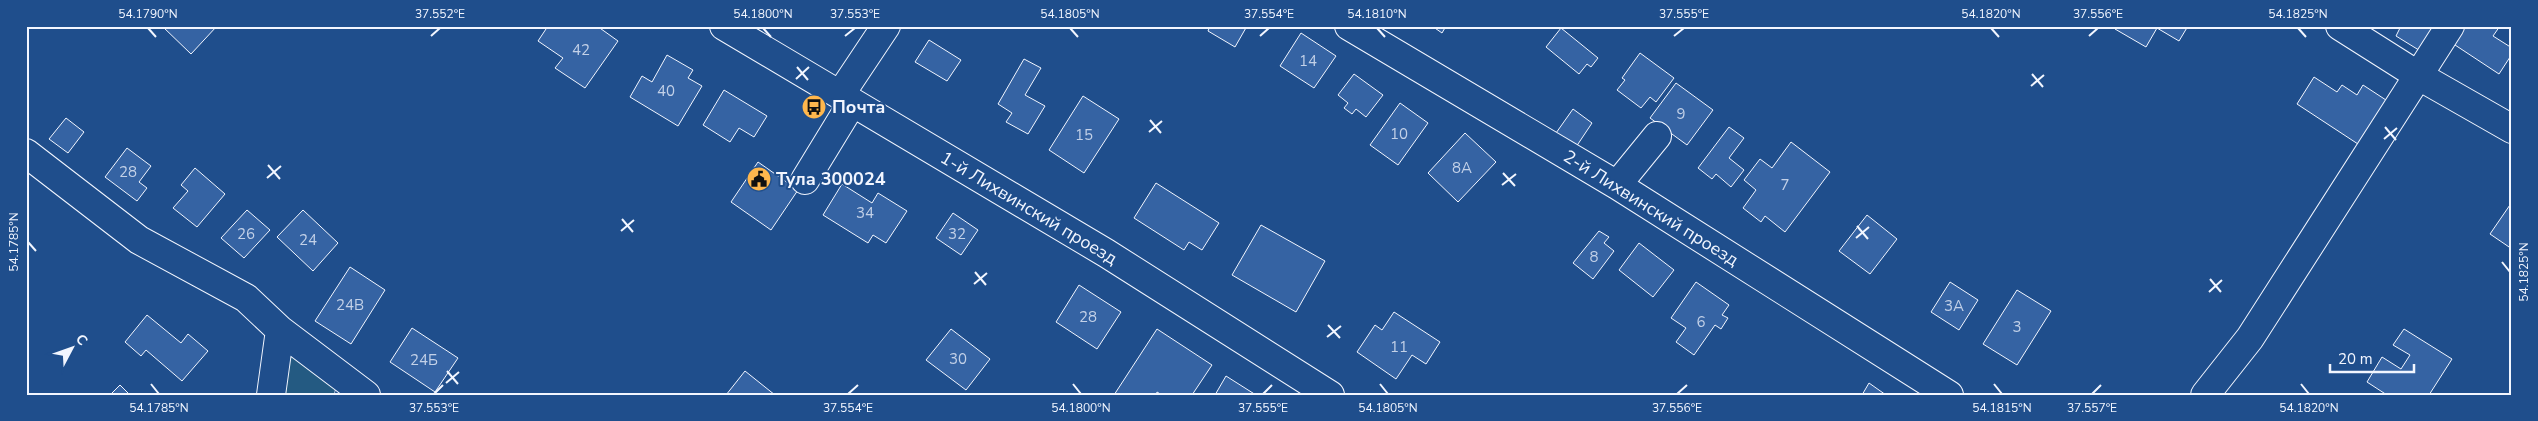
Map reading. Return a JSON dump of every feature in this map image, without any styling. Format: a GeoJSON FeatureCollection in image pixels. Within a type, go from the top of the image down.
{"type":"FeatureCollection","features":[{"type":"Feature","properties":{"kind":"street","name":"1-й Лихвинский проезд"},"geometry":{"type":"LineString","coordinates":[[724,26],[1106,253],[1330,395]]}},
{"type":"Feature","properties":{"kind":"street"},"geometry":{"type":"LineString","coordinates":[[805,180],[886,26]]}},
{"type":"Feature","properties":{"kind":"street","name":"2-й Лихвинский проезд"},"geometry":{"type":"LineString","coordinates":[[1349,26],[1617,185],[1949,395]]}},
{"type":"Feature","properties":{"kind":"street"},"geometry":{"type":"LineString","coordinates":[[2340,26],[2419,76],[2512,128]]}},
{"type":"Feature","properties":{"kind":"street"},"geometry":{"type":"LineString","coordinates":[[2205,395],[2250,338],[2450,26]]}},
{"type":"Feature","properties":{"kind":"street"},"geometry":{"type":"LineString","coordinates":[[1617,185],[1657,136]]}},
{"type":"Feature","properties":{"kind":"street"},"geometry":{"type":"LineString","coordinates":[[26,153],[139,240],[236,292],[280,330],[366,395]]}},
{"type":"Feature","properties":{"kind":"street"},"geometry":{"type":"LineString","coordinates":[[271,395],[280,330]]}},
{"type":"Feature","properties":{"kind":"shaded area"},"geometry":{"type":"Polygon","coordinates":[[[289,353],[336,387],[334,395],[284,395],[289,353]]]}},
{"type":"Feature","properties":{"kind":"building"},"geometry":{"type":"Polygon","coordinates":[[[162,26],[217,26],[191,54],[162,26]]]}},
{"type":"Feature","properties":{"kind":"building"},"geometry":{"type":"Polygon","coordinates":[[[548,26],[597,26],[618,41],[585,88],[555,68],[563,58],[538,41],[548,26]]]}},
{"type":"Feature","properties":{"kind":"building"},"geometry":{"type":"Polygon","coordinates":[[[1210,26],[1247,26],[1235,47],[1208,31],[1210,26]]]}},
{"type":"Feature","properties":{"kind":"building"},"geometry":{"type":"Polygon","coordinates":[[[1432,26],[1446,26],[1442,33],[1432,26]]]}},
{"type":"Feature","properties":{"kind":"building"},"geometry":{"type":"Polygon","coordinates":[[[2117,26],[2188,26],[2179,41],[2157,28],[2146,47],[2115,29],[2117,26]]]}},
{"type":"Feature","properties":{"kind":"building"},"geometry":{"type":"Polygon","coordinates":[[[2401,26],[2438,26],[2422,52],[2396,36],[2401,26]]]}},
{"type":"Feature","properties":{"kind":"building"},"geometry":{"type":"Polygon","coordinates":[[[2463,26],[2500,26],[2493,36],[2512,48],[2512,54],[2499,74],[2452,43],[2463,26]]]}},
{"type":"Feature","properties":{"kind":"building"},"geometry":{"type":"Polygon","coordinates":[[[1561,28],[1598,58],[1591,67],[1587,64],[1579,74],[1546,47],[1561,28]]]}},
{"type":"Feature","properties":{"kind":"building"},"geometry":{"type":"Polygon","coordinates":[[[1301,33],[1336,56],[1314,88],[1280,66],[1301,33]]]}},
{"type":"Feature","properties":{"kind":"building"},"geometry":{"type":"Polygon","coordinates":[[[929,40],[961,60],[947,81],[915,62],[929,40]]]}},
{"type":"Feature","properties":{"kind":"building"},"geometry":{"type":"Polygon","coordinates":[[[1640,53],[1674,78],[1656,102],[1650,97],[1641,108],[1617,90],[1625,80],[1622,78],[1640,53]]]}},
{"type":"Feature","properties":{"kind":"building"},"geometry":{"type":"Polygon","coordinates":[[[667,55],[693,70],[688,78],[702,86],[678,126],[630,97],[642,76],[652,82],[667,55]]]}},
{"type":"Feature","properties":{"kind":"building"},"geometry":{"type":"Polygon","coordinates":[[[1024,59],[1041,68],[1025,95],[1045,106],[1028,134],[1006,122],[1012,113],[998,104],[1024,59]]]}},
{"type":"Feature","properties":{"kind":"building"},"geometry":{"type":"Polygon","coordinates":[[[1354,74],[1383,95],[1366,117],[1356,109],[1352,114],[1344,108],[1348,103],[1338,95],[1354,74]]]}},
{"type":"Feature","properties":{"kind":"building"},"geometry":{"type":"Polygon","coordinates":[[[2314,77],[2337,92],[2342,85],[2357,95],[2363,85],[2389,102],[2361,146],[2297,104],[2314,77]]]}},
{"type":"Feature","properties":{"kind":"building"},"geometry":{"type":"Polygon","coordinates":[[[1676,83],[1713,110],[1687,145],[1650,118],[1676,83]]]}},
{"type":"Feature","properties":{"kind":"building"},"geometry":{"type":"Polygon","coordinates":[[[724,90],[767,116],[754,137],[739,128],[730,142],[703,125],[724,90]]]}},
{"type":"Feature","properties":{"kind":"building"},"geometry":{"type":"Polygon","coordinates":[[[1083,96],[1119,119],[1084,173],[1049,150],[1083,96]]]}},
{"type":"Feature","properties":{"kind":"building"},"geometry":{"type":"Polygon","coordinates":[[[1400,103],[1428,123],[1398,165],[1370,145],[1400,103]]]}},
{"type":"Feature","properties":{"kind":"building"},"geometry":{"type":"Polygon","coordinates":[[[1573,109],[1592,123],[1576,147],[1556,133],[1573,109]]]}},
{"type":"Feature","properties":{"kind":"building"},"geometry":{"type":"Polygon","coordinates":[[[66,118],[84,132],[68,153],[49,139],[66,118]]]}},
{"type":"Feature","properties":{"kind":"building"},"geometry":{"type":"Polygon","coordinates":[[[1729,127],[1744,138],[1729,158],[1744,170],[1731,187],[1716,174],[1712,179],[1698,168],[1729,127]]]}},
{"type":"Feature","properties":{"kind":"building"},"geometry":{"type":"Polygon","coordinates":[[[1465,133],[1496,162],[1458,202],[1428,173],[1465,133]]]}},
{"type":"Feature","properties":{"kind":"building"},"geometry":{"type":"Polygon","coordinates":[[[1791,142],[1830,172],[1785,232],[1765,216],[1761,222],[1743,208],[1756,190],[1744,180],[1760,159],[1772,168],[1791,142]]]}},
{"type":"Feature","properties":{"kind":"building"},"geometry":{"type":"Polygon","coordinates":[[[127,148],[151,166],[139,182],[147,188],[137,201],[105,177],[127,148]]]}},
{"type":"Feature","properties":{"kind":"building"},"geometry":{"type":"Polygon","coordinates":[[[758,162],[798,190],[771,230],[731,202],[758,162]]]}},
{"type":"Feature","properties":{"kind":"building"},"geometry":{"type":"Polygon","coordinates":[[[195,168],[225,194],[197,227],[173,208],[188,191],[181,185],[195,168]]]}},
{"type":"Feature","properties":{"kind":"building"},"geometry":{"type":"Polygon","coordinates":[[[1156,183],[1219,223],[1202,250],[1189,242],[1184,250],[1134,218],[1156,183]]]}},
{"type":"Feature","properties":{"kind":"building"},"geometry":{"type":"Polygon","coordinates":[[[842,184],[872,203],[878,193],[907,211],[886,243],[873,235],[868,243],[823,215],[842,184]]]}},
{"type":"Feature","properties":{"kind":"building"},"geometry":{"type":"Polygon","coordinates":[[[2512,202],[2512,249],[2490,234],[2512,202]]]}},
{"type":"Feature","properties":{"kind":"building"},"geometry":{"type":"Polygon","coordinates":[[[247,210],[270,230],[244,258],[221,238],[247,210]]]}},
{"type":"Feature","properties":{"kind":"building"},"geometry":{"type":"Polygon","coordinates":[[[303,210],[338,243],[313,271],[277,237],[303,210]]]}},
{"type":"Feature","properties":{"kind":"building"},"geometry":{"type":"Polygon","coordinates":[[[953,213],[978,230],[961,255],[936,238],[953,213]]]}},
{"type":"Feature","properties":{"kind":"building"},"geometry":{"type":"Polygon","coordinates":[[[1867,215],[1897,239],[1870,274],[1839,251],[1867,215]]]}},
{"type":"Feature","properties":{"kind":"building"},"geometry":{"type":"Polygon","coordinates":[[[1261,225],[1325,261],[1296,312],[1232,275],[1261,225]]]}},
{"type":"Feature","properties":{"kind":"building"},"geometry":{"type":"Polygon","coordinates":[[[1599,231],[1609,237],[1604,243],[1614,251],[1593,279],[1573,263],[1599,231]]]}},
{"type":"Feature","properties":{"kind":"building"},"geometry":{"type":"Polygon","coordinates":[[[1639,243],[1674,270],[1653,297],[1619,270],[1639,243]]]}},
{"type":"Feature","properties":{"kind":"building"},"geometry":{"type":"Polygon","coordinates":[[[350,267],[385,290],[351,344],[315,321],[350,267]]]}},
{"type":"Feature","properties":{"kind":"building"},"geometry":{"type":"Polygon","coordinates":[[[1696,282],[1729,305],[1722,315],[1728,318],[1721,329],[1715,325],[1694,355],[1676,342],[1686,328],[1671,318],[1696,282]]]}},
{"type":"Feature","properties":{"kind":"building"},"geometry":{"type":"Polygon","coordinates":[[[1950,282],[1978,300],[1959,330],[1931,312],[1950,282]]]}},
{"type":"Feature","properties":{"kind":"building"},"geometry":{"type":"Polygon","coordinates":[[[1079,285],[1121,312],[1097,349],[1056,322],[1079,285]]]}},
{"type":"Feature","properties":{"kind":"building"},"geometry":{"type":"Polygon","coordinates":[[[2017,290],[2051,311],[2017,365],[1983,344],[2017,290]]]}},
{"type":"Feature","properties":{"kind":"building"},"geometry":{"type":"Polygon","coordinates":[[[1394,312],[1440,342],[1426,364],[1412,355],[1396,379],[1357,352],[1375,325],[1382,330],[1394,312]]]}},
{"type":"Feature","properties":{"kind":"building"},"geometry":{"type":"Polygon","coordinates":[[[147,315],[181,343],[188,334],[208,351],[182,381],[146,350],[141,356],[125,342],[147,315]]]}},
{"type":"Feature","properties":{"kind":"building"},"geometry":{"type":"Polygon","coordinates":[[[412,328],[458,358],[435,392],[390,362],[412,328]]]}},
{"type":"Feature","properties":{"kind":"building"},"geometry":{"type":"Polygon","coordinates":[[[951,329],[990,359],[966,390],[926,360],[951,329]]]}},
{"type":"Feature","properties":{"kind":"building"},"geometry":{"type":"Polygon","coordinates":[[[1157,329],[1212,365],[1192,395],[1162,395],[1157,392],[1156,395],[1114,395],[1157,329]]]}},
{"type":"Feature","properties":{"kind":"building"},"geometry":{"type":"Polygon","coordinates":[[[2404,329],[2452,359],[2429,395],[2387,395],[2367,382],[2382,357],[2401,369],[2410,355],[2393,345],[2404,329]]]}},
{"type":"Feature","properties":{"kind":"building"},"geometry":{"type":"Polygon","coordinates":[[[745,371],[775,395],[726,395],[745,371]]]}},
{"type":"Feature","properties":{"kind":"building"},"geometry":{"type":"Polygon","coordinates":[[[1226,376],[1256,395],[1215,395],[1226,376]]]}},
{"type":"Feature","properties":{"kind":"building"},"geometry":{"type":"Polygon","coordinates":[[[1869,383],[1886,395],[1862,395],[1869,383]]]}},
{"type":"Feature","properties":{"kind":"building"},"geometry":{"type":"Polygon","coordinates":[[[120,385],[130,395],[110,395],[120,385]]]}},
{"type":"Feature","properties":{"kind":"place","name":"Почта"},"geometry":{"type":"Point","coordinates":[814,107]}},
{"type":"Feature","properties":{"kind":"place","name":"Тула 300024"},"geometry":{"type":"Point","coordinates":[759,179]}}]}
